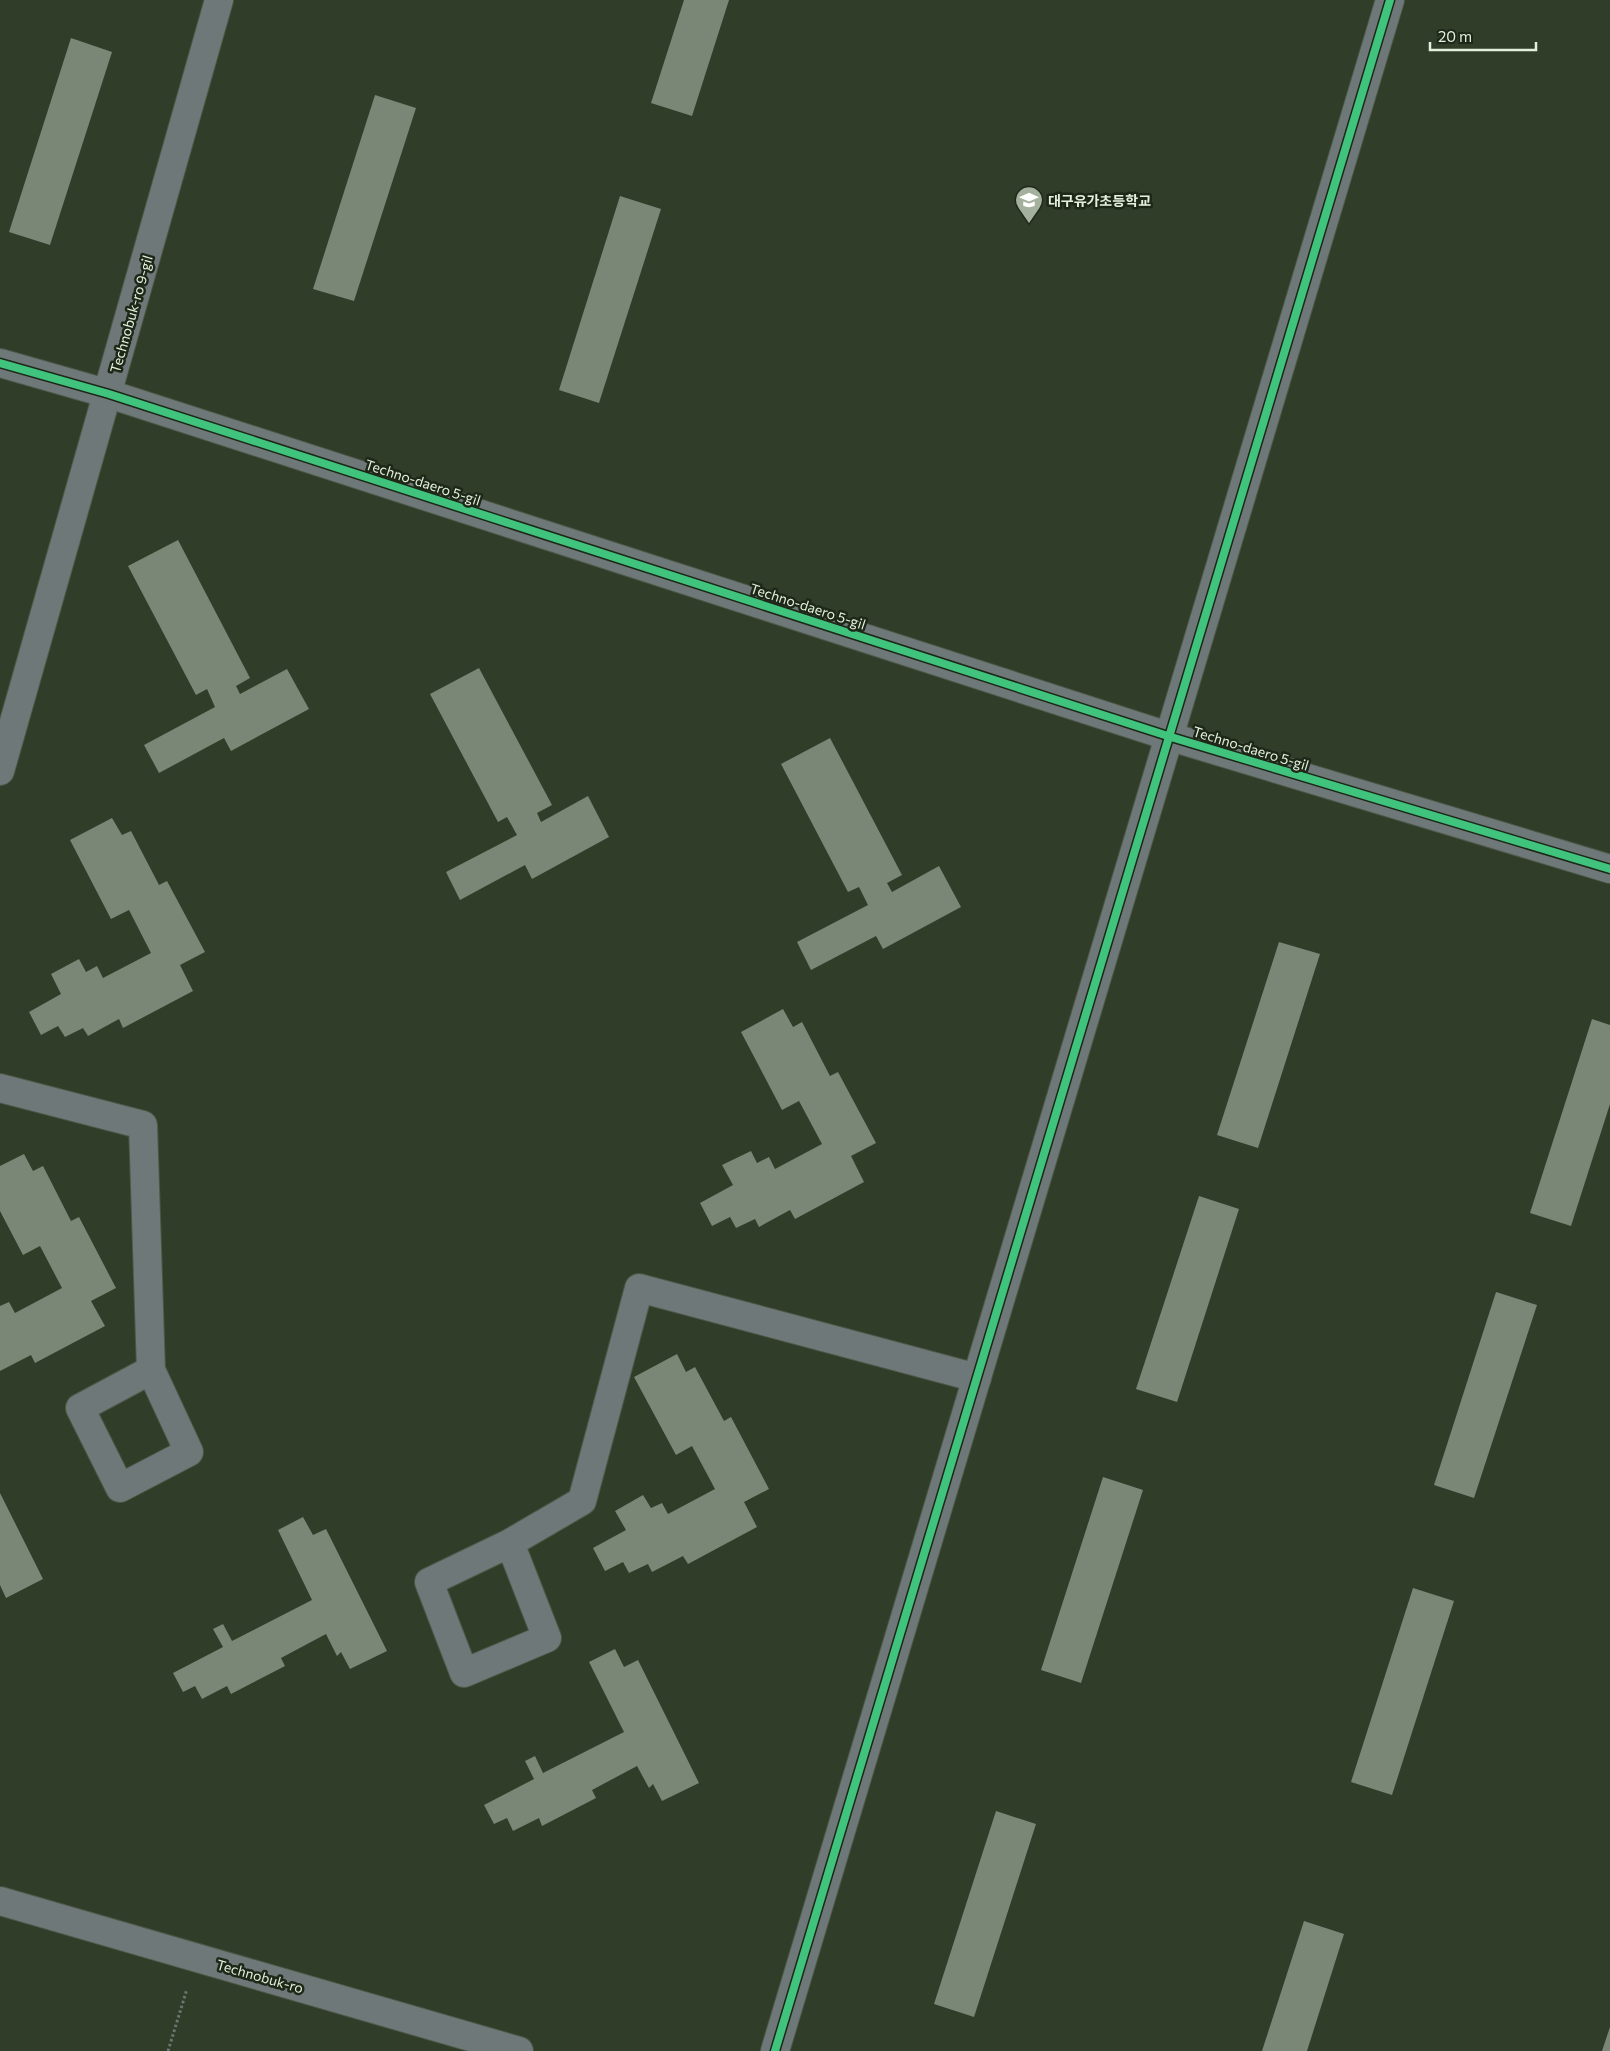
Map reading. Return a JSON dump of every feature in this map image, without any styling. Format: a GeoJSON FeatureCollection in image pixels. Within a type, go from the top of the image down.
{"type":"FeatureCollection","features":[{"type":"Feature","properties":{"kind":"street","name":"Technobuk-ro 9-gil"},"geometry":{"type":"LineString","coordinates":[[0,771],[109,394],[219,0]]}},
{"type":"Feature","properties":{"kind":"street"},"geometry":{"type":"LineString","coordinates":[[775,2051],[1171,737],[1390,0]]}},
{"type":"Feature","properties":{"kind":"street","name":"Techno-daero 5-gil"},"geometry":{"type":"LineString","coordinates":[[0,363],[109,394],[1171,737],[1610,869]]}},
{"type":"Feature","properties":{"kind":"street"},"geometry":{"type":"LineString","coordinates":[[0,1088],[143,1125],[150,1370]]}},
{"type":"Feature","properties":{"kind":"street"},"geometry":{"type":"LineString","coordinates":[[510,1542],[547,1638],[464,1673],[429,1582],[510,1542],[582,1501],[640,1288],[977,1378]]}},
{"type":"Feature","properties":{"kind":"street","name":"Technobuk-ro"},"geometry":{"type":"LineString","coordinates":[[0,1901],[519,2051]]}},
{"type":"Feature","properties":{"kind":"path"},"geometry":{"type":"LineString","coordinates":[[168,2051],[196,1958]]}},
{"type":"Feature","properties":{"kind":"building"},"geometry":{"type":"Polygon","coordinates":[[[684,0],[729,0],[692,116],[651,103],[684,0]]]}},
{"type":"Feature","properties":{"kind":"building"},"geometry":{"type":"Polygon","coordinates":[[[71,38],[112,52],[50,245],[9,232],[71,38]]]}},
{"type":"Feature","properties":{"kind":"building"},"geometry":{"type":"Polygon","coordinates":[[[375,95],[416,108],[354,301],[313,289],[375,95]]]}},
{"type":"Feature","properties":{"kind":"building"},"geometry":{"type":"Polygon","coordinates":[[[620,196],[661,209],[599,403],[559,390],[620,196]]]}},
{"type":"Feature","properties":{"kind":"building"},"geometry":{"type":"Polygon","coordinates":[[[178,540],[250,678],[236,686],[240,694],[287,669],[309,709],[231,751],[224,738],[159,773],[144,745],[215,707],[207,689],[196,695],[128,566],[178,540]]]}},
{"type":"Feature","properties":{"kind":"building"},"geometry":{"type":"Polygon","coordinates":[[[479,668],[552,805],[537,813],[541,822],[588,796],[609,837],[532,879],[525,865],[460,900],[446,872],[517,835],[507,817],[498,822],[430,694],[479,668]]]}},
{"type":"Feature","properties":{"kind":"building"},"geometry":{"type":"Polygon","coordinates":[[[830,738],[902,875],[887,883],[892,892],[939,866],[961,907],[883,949],[876,936],[811,970],[797,942],[868,905],[859,887],[848,892],[781,764],[830,738]]]}},
{"type":"Feature","properties":{"kind":"building"},"geometry":{"type":"Polygon","coordinates":[[[112,818],[122,835],[131,831],[159,885],[167,881],[205,952],[180,965],[193,991],[123,1028],[119,1019],[88,1036],[83,1028],[65,1037],[58,1026],[41,1035],[29,1012],[61,994],[51,974],[79,959],[86,972],[97,966],[103,978],[151,953],[129,910],[111,919],[70,840],[112,818]]]}},
{"type":"Feature","properties":{"kind":"building"},"geometry":{"type":"Polygon","coordinates":[[[1279,942],[1320,954],[1258,1148],[1217,1135],[1279,942]]]}},
{"type":"Feature","properties":{"kind":"building"},"geometry":{"type":"Polygon","coordinates":[[[783,1009],[793,1027],[802,1022],[830,1076],[838,1072],[876,1143],[851,1156],[864,1182],[795,1219],[790,1210],[759,1227],[755,1219],[736,1228],[730,1217],[712,1226],[700,1203],[733,1185],[722,1165],[751,1151],[757,1163],[769,1157],[775,1169],[822,1144],[799,1101],[782,1110],[741,1032],[783,1009]]]}},
{"type":"Feature","properties":{"kind":"building"},"geometry":{"type":"Polygon","coordinates":[[[1592,1019],[1610,1025],[1610,1104],[1571,1226],[1530,1213],[1592,1019]]]}},
{"type":"Feature","properties":{"kind":"building"},"geometry":{"type":"Polygon","coordinates":[[[24,1154],[33,1171],[43,1166],[71,1221],[79,1217],[116,1288],[91,1301],[105,1326],[35,1363],[31,1355],[0,1371],[0,1306],[9,1302],[15,1313],[62,1288],[40,1246],[23,1255],[0,1211],[0,1166],[24,1154]]]}},
{"type":"Feature","properties":{"kind":"building"},"geometry":{"type":"Polygon","coordinates":[[[1199,1196],[1239,1209],[1177,1402],[1136,1389],[1199,1196]]]}},
{"type":"Feature","properties":{"kind":"building"},"geometry":{"type":"Polygon","coordinates":[[[1496,1292],[1537,1305],[1474,1498],[1434,1485],[1496,1292]]]}},
{"type":"Feature","properties":{"kind":"building"},"geometry":{"type":"Polygon","coordinates":[[[677,1354],[686,1372],[695,1367],[724,1421],[731,1417],[769,1489],[744,1502],[757,1527],[688,1564],[683,1556],[652,1572],[648,1564],[629,1573],[623,1562],[605,1571],[593,1548],[626,1530],[615,1511],[643,1495],[651,1508],[662,1503],[668,1514],[715,1489],[692,1446],[676,1455],[634,1377],[677,1354]]]}},
{"type":"Feature","properties":{"kind":"building"},"geometry":{"type":"Polygon","coordinates":[[[1103,1477],[1143,1490],[1081,1683],[1041,1670],[1103,1477]]]}},
{"type":"Feature","properties":{"kind":"building"},"geometry":{"type":"Polygon","coordinates":[[[0,1493],[43,1579],[6,1598],[0,1585],[0,1493]]]}},
{"type":"Feature","properties":{"kind":"building"},"geometry":{"type":"Polygon","coordinates":[[[303,1517],[313,1535],[326,1529],[387,1651],[350,1669],[341,1652],[337,1656],[326,1634],[281,1658],[285,1666],[231,1694],[227,1686],[202,1699],[195,1686],[183,1692],[173,1673],[223,1647],[213,1629],[223,1624],[232,1641],[312,1600],[278,1530],[303,1517]]]}},
{"type":"Feature","properties":{"kind":"building"},"geometry":{"type":"Polygon","coordinates":[[[1413,1588],[1454,1601],[1392,1795],[1351,1782],[1413,1588]]]}},
{"type":"Feature","properties":{"kind":"building"},"geometry":{"type":"Polygon","coordinates":[[[615,1649],[624,1667],[638,1660],[699,1783],[662,1801],[653,1784],[649,1788],[637,1766],[592,1790],[596,1798],[542,1826],[539,1818],[513,1831],[507,1818],[494,1824],[484,1805],[534,1779],[525,1761],[535,1756],[543,1773],[624,1732],[589,1662],[615,1649]]]}},
{"type":"Feature","properties":{"kind":"building"},"geometry":{"type":"Polygon","coordinates":[[[996,1811],[1036,1824],[974,2017],[934,2004],[996,1811]]]}},
{"type":"Feature","properties":{"kind":"building"},"geometry":{"type":"Polygon","coordinates":[[[1304,1921],[1344,1934],[1307,2051],[1262,2051],[1304,1921]]]}},
{"type":"Feature","properties":{"kind":"building"},"geometry":{"type":"Polygon","coordinates":[[[1610,2027],[1610,2051],[1602,2051],[1610,2027]]]}},
{"type":"Feature","properties":{"kind":"cycle path"},"geometry":{"type":"LineString","coordinates":[[775,2051],[1390,0]]}},
{"type":"Feature","properties":{"kind":"cycle path"},"geometry":{"type":"LineString","coordinates":[[0,363],[109,394],[1171,737],[1610,869]]}},
{"type":"Feature","properties":{"kind":"place","name":"대구유가초등학교"},"geometry":{"type":"Point","coordinates":[1029,224]}}]}
